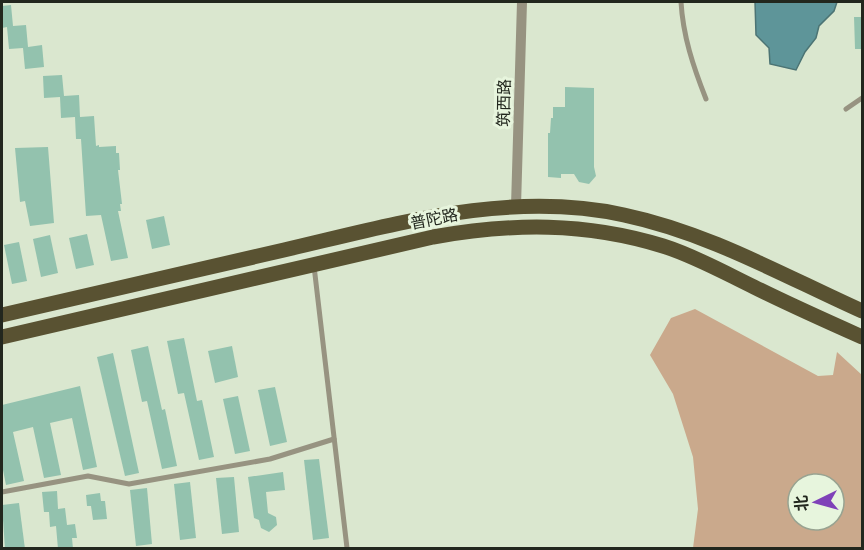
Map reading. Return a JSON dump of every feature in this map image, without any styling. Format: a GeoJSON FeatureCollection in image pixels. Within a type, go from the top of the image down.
{"type":"FeatureCollection","features":[{"type":"Feature","properties":{"kind":"main road","name":"普陀路"},"geometry":{"type":"LineString","coordinates":[[2,315],[429,216],[516,206],[579,208],[622,214],[671,226],[721,245],[862,311]]}},
{"type":"Feature","properties":{"kind":"main road","name":"普陀路"},"geometry":{"type":"LineString","coordinates":[[2,337],[433,237],[481,229],[527,226],[577,228],[617,234],[664,246],[712,266],[862,337]]}},
{"type":"Feature","properties":{"kind":"street","name":"筑西路"},"geometry":{"type":"LineString","coordinates":[[516,206],[522,2]]}},
{"type":"Feature","properties":{"kind":"lane"},"geometry":{"type":"LineString","coordinates":[[681,2],[683,29],[706,99]]}},
{"type":"Feature","properties":{"kind":"lane"},"geometry":{"type":"LineString","coordinates":[[846,109],[862,98]]}},
{"type":"Feature","properties":{"kind":"lane"},"geometry":{"type":"LineString","coordinates":[[314,264],[347,549]]}},
{"type":"Feature","properties":{"kind":"lane"},"geometry":{"type":"LineString","coordinates":[[2,492],[88,476],[129,484],[270,459],[334,439]]}},
{"type":"Feature","properties":{"kind":"shaded area"},"geometry":{"type":"Polygon","coordinates":[[[695,309],[818,376],[833,375],[837,352],[862,375],[862,548],[693,548],[698,509],[693,457],[673,394],[650,355],[671,318],[695,309]]]}},
{"type":"Feature","properties":{"kind":"water"},"geometry":{"type":"Polygon","coordinates":[[[755,2],[837,2],[834,11],[819,26],[816,38],[805,52],[796,70],[770,64],[769,48],[756,35],[755,2]]]}},
{"type":"Feature","properties":{"kind":"building"},"geometry":{"type":"Polygon","coordinates":[[[11,5],[13,26],[26,25],[28,47],[42,45],[44,67],[25,69],[23,48],[9,49],[7,27],[2,28],[2,6],[11,5]]]}},
{"type":"Feature","properties":{"kind":"building"},"geometry":{"type":"Polygon","coordinates":[[[854,17],[862,17],[862,49],[855,49],[854,17]]]}},
{"type":"Feature","properties":{"kind":"building"},"geometry":{"type":"Polygon","coordinates":[[[62,75],[64,96],[79,95],[80,117],[94,116],[96,146],[116,146],[116,153],[119,153],[120,170],[118,170],[122,204],[120,204],[121,211],[118,211],[128,258],[111,261],[101,215],[86,216],[81,139],[76,139],[75,117],[61,118],[60,97],[44,98],[43,76],[62,75]]]}},
{"type":"Feature","properties":{"kind":"building"},"geometry":{"type":"Polygon","coordinates":[[[565,87],[594,88],[596,176],[589,184],[579,182],[574,174],[561,174],[561,178],[548,177],[548,133],[550,133],[551,118],[553,118],[553,107],[565,107],[565,87]]]}},
{"type":"Feature","properties":{"kind":"building"},"geometry":{"type":"Polygon","coordinates":[[[48,147],[54,223],[30,226],[25,201],[20,202],[15,148],[48,147]]]}},
{"type":"Feature","properties":{"kind":"building"},"geometry":{"type":"Polygon","coordinates":[[[164,216],[170,245],[152,249],[146,220],[164,216]]]}},
{"type":"Feature","properties":{"kind":"building"},"geometry":{"type":"Polygon","coordinates":[[[87,234],[94,265],[76,269],[69,238],[87,234]]]}},
{"type":"Feature","properties":{"kind":"building"},"geometry":{"type":"Polygon","coordinates":[[[50,235],[58,273],[41,277],[33,239],[50,235]]]}},
{"type":"Feature","properties":{"kind":"building"},"geometry":{"type":"Polygon","coordinates":[[[19,242],[27,281],[12,284],[4,245],[19,242]]]}},
{"type":"Feature","properties":{"kind":"building"},"geometry":{"type":"Polygon","coordinates":[[[184,338],[197,401],[202,400],[214,457],[199,460],[184,393],[178,394],[167,341],[184,338]]]}},
{"type":"Feature","properties":{"kind":"building"},"geometry":{"type":"Polygon","coordinates":[[[148,346],[177,466],[162,469],[147,401],[142,402],[131,350],[148,346]]]}},
{"type":"Feature","properties":{"kind":"building"},"geometry":{"type":"Polygon","coordinates":[[[232,346],[238,377],[215,383],[208,351],[232,346]]]}},
{"type":"Feature","properties":{"kind":"building"},"geometry":{"type":"Polygon","coordinates":[[[113,353],[139,473],[125,476],[97,357],[113,353]]]}},
{"type":"Feature","properties":{"kind":"building"},"geometry":{"type":"Polygon","coordinates":[[[80,386],[97,467],[83,470],[72,418],[50,423],[61,475],[44,478],[33,427],[13,432],[24,481],[6,485],[2,465],[2,405],[80,386]]]}},
{"type":"Feature","properties":{"kind":"building"},"geometry":{"type":"Polygon","coordinates":[[[275,387],[287,442],[270,446],[258,390],[275,387]]]}},
{"type":"Feature","properties":{"kind":"building"},"geometry":{"type":"Polygon","coordinates":[[[238,396],[250,451],[235,454],[223,399],[238,396]]]}},
{"type":"Feature","properties":{"kind":"building"},"geometry":{"type":"Polygon","coordinates":[[[319,459],[329,538],[313,540],[304,460],[319,459]]]}},
{"type":"Feature","properties":{"kind":"building"},"geometry":{"type":"Polygon","coordinates":[[[283,472],[285,490],[266,492],[268,513],[276,517],[277,525],[269,532],[261,528],[259,520],[254,518],[248,477],[283,472]]]}},
{"type":"Feature","properties":{"kind":"building"},"geometry":{"type":"Polygon","coordinates":[[[234,477],[239,532],[222,534],[216,478],[234,477]]]}},
{"type":"Feature","properties":{"kind":"building"},"geometry":{"type":"Polygon","coordinates":[[[190,482],[196,538],[180,540],[174,484],[190,482]]]}},
{"type":"Feature","properties":{"kind":"building"},"geometry":{"type":"Polygon","coordinates":[[[147,488],[152,544],[136,546],[130,490],[147,488]]]}},
{"type":"Feature","properties":{"kind":"building"},"geometry":{"type":"Polygon","coordinates":[[[57,491],[58,509],[65,508],[67,525],[75,524],[77,538],[72,538],[73,549],[58,549],[56,526],[50,527],[49,512],[44,512],[42,492],[57,491]]]}},
{"type":"Feature","properties":{"kind":"building"},"geometry":{"type":"Polygon","coordinates":[[[100,493],[101,501],[105,501],[107,519],[93,520],[91,506],[87,506],[86,495],[100,493]]]}},
{"type":"Feature","properties":{"kind":"building"},"geometry":{"type":"Polygon","coordinates":[[[19,503],[25,549],[5,549],[2,505],[19,503]]]}}]}
